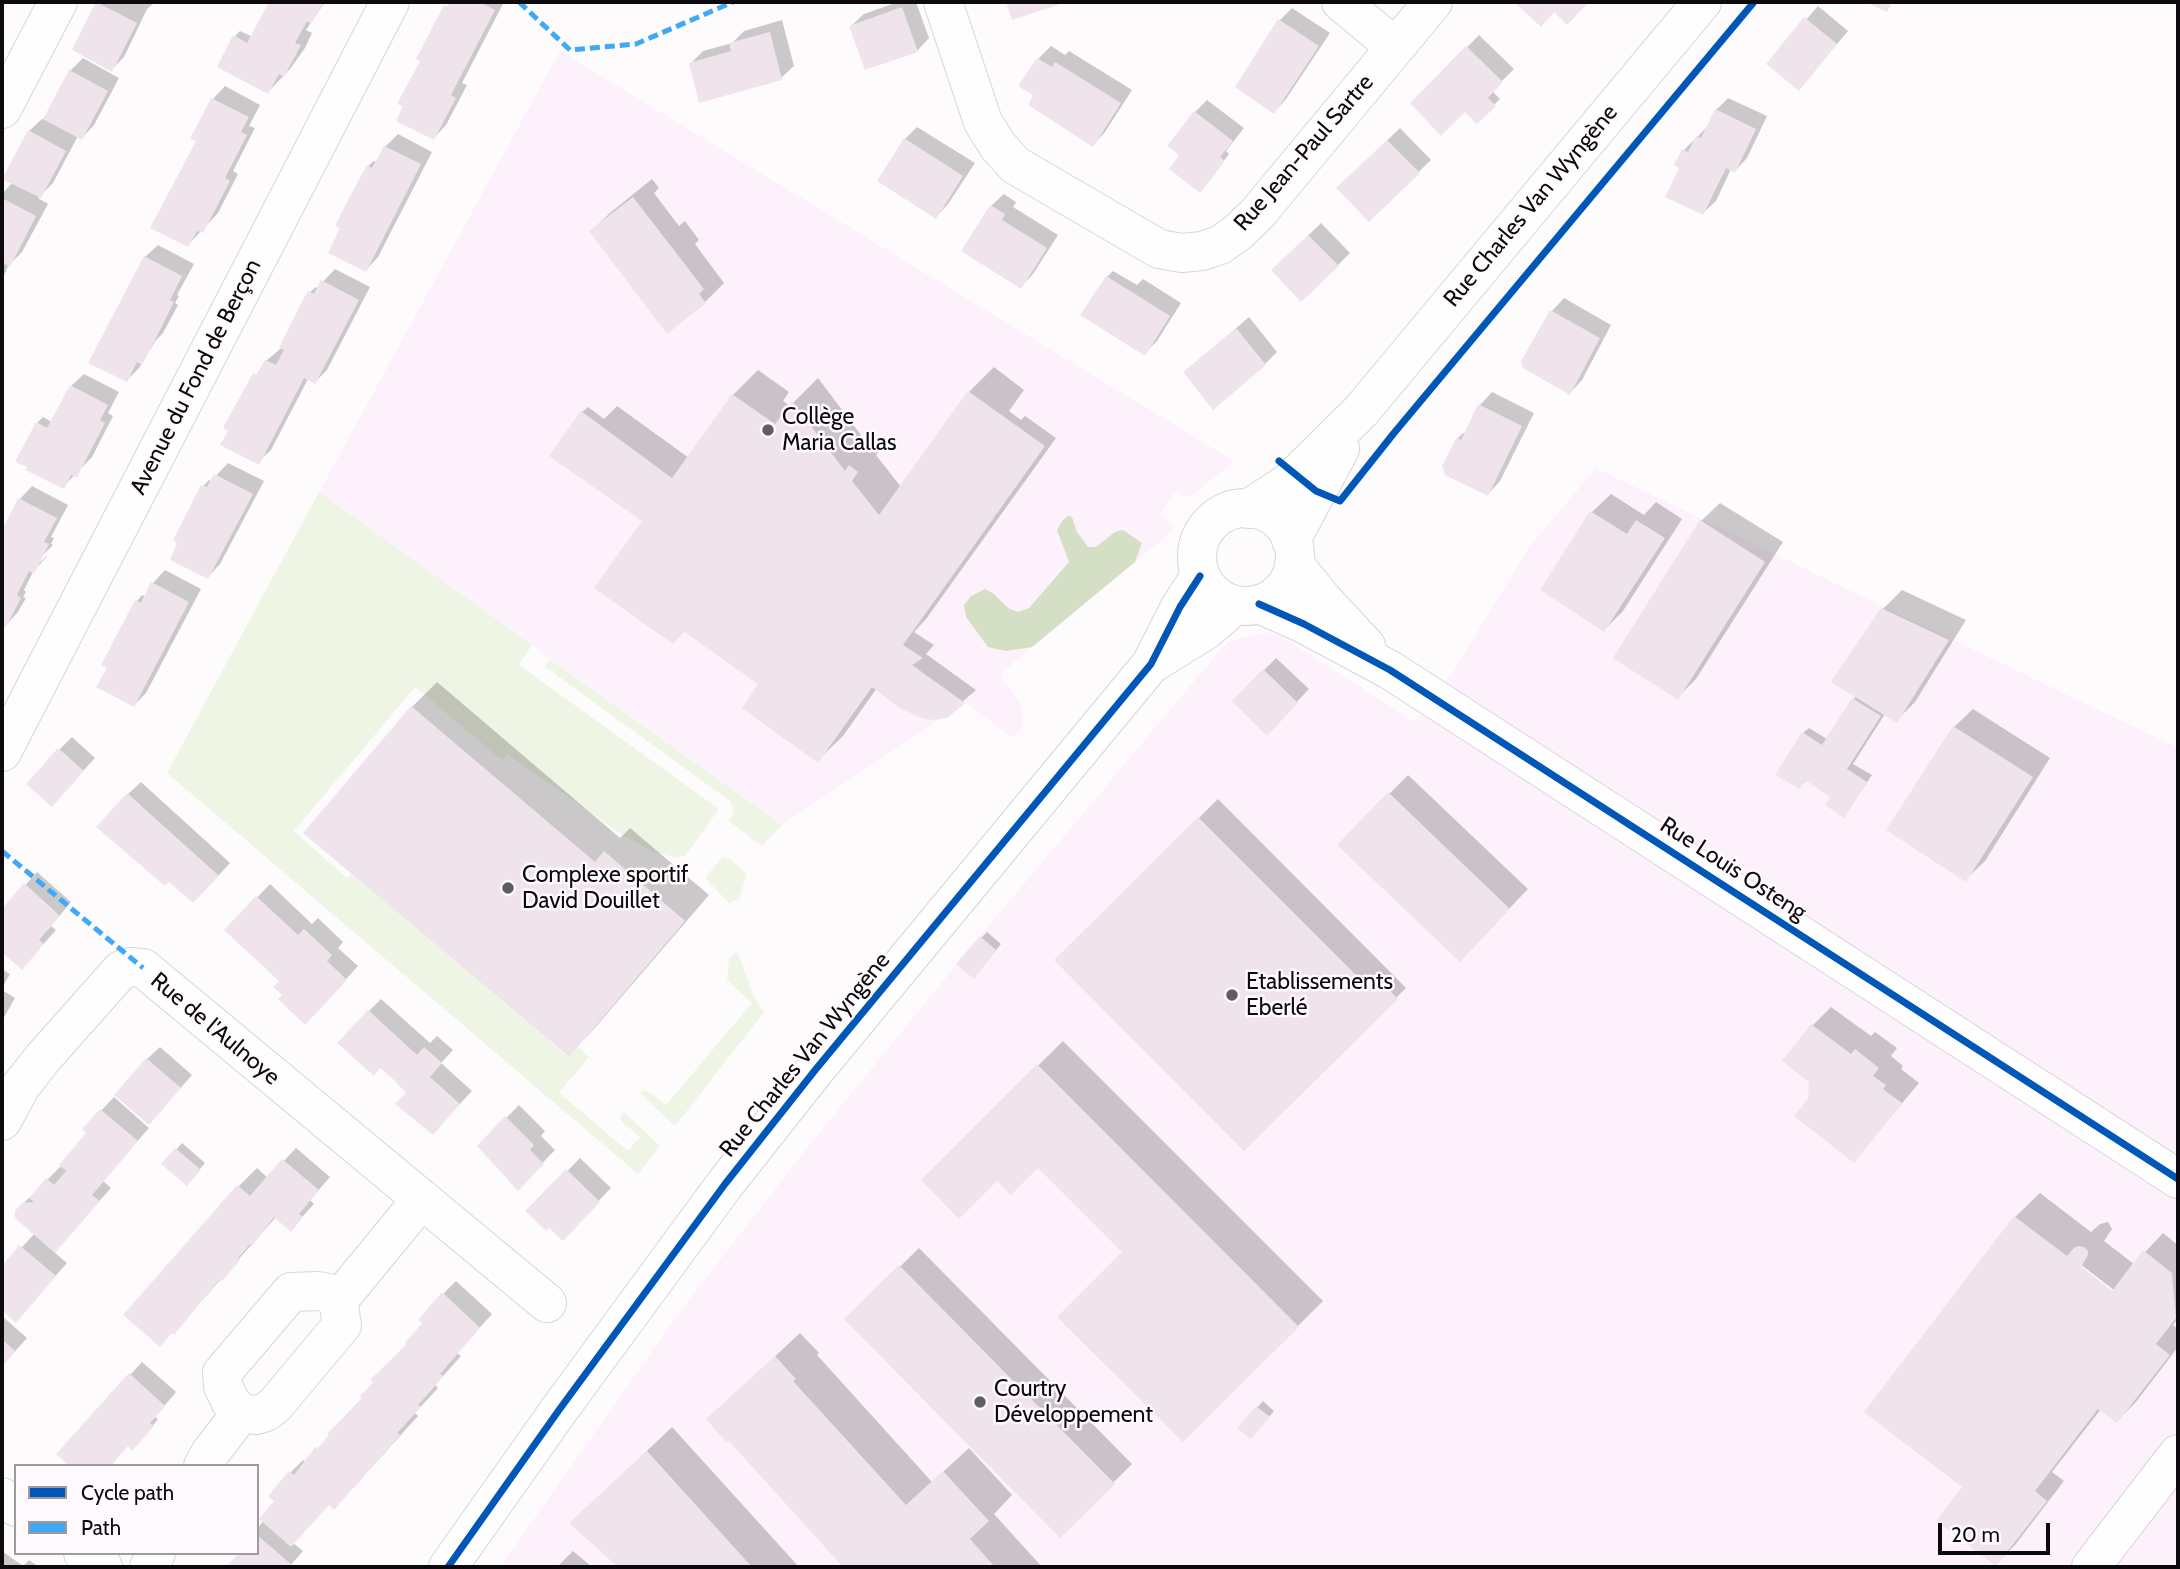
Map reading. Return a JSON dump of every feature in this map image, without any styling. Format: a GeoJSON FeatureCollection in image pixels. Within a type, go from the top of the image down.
{"type":"FeatureCollection","features":[{"type":"Feature","properties":{"kind":"street"},"geometry":{"type":"LineString","coordinates":[[2,109],[15,52],[58,2]]}},
{"type":"Feature","properties":{"kind":"street","name":"Avenue du Fond de Berçon"},"geometry":{"type":"LineString","coordinates":[[2,752],[390,2]]}},
{"type":"Feature","properties":{"kind":"street","name":"Rue Jean-Paul Sartre"},"geometry":{"type":"LineString","coordinates":[[943,2],[984,122],[998,146],[1015,165],[1159,249],[1182,253],[1202,251],[1220,245],[1257,214],[1433,2]]}},
{"type":"Feature","properties":{"kind":"street"},"geometry":{"type":"LineString","coordinates":[[1341,2],[1395,47]]}},
{"type":"Feature","properties":{"kind":"street","name":"Rue Charles Van Wyngène"},"geometry":{"type":"LineString","coordinates":[[1248,509],[1288,483],[1361,411],[1702,2]]}},
{"type":"Feature","properties":{"kind":"street","name":"Rue Charles Van Wyngène"},"geometry":{"type":"LineString","coordinates":[[1293,552],[1311,500],[1361,411]]}},
{"type":"Feature","properties":{"kind":"street"},"geometry":{"type":"LineString","coordinates":[[1248,509],[1262,511],[1285,527],[1293,552],[1290,577],[1283,589],[1272,599],[1247,605],[1221,600],[1200,576],[1197,560],[1199,544],[1206,529],[1217,518],[1232,511],[1248,509]]}},
{"type":"Feature","properties":{"kind":"street","name":"Rue Louis Osteng"},"geometry":{"type":"LineString","coordinates":[[1293,552],[1324,601],[1390,670]]}},
{"type":"Feature","properties":{"kind":"street","name":"Rue Charles Van Wyngène"},"geometry":{"type":"LineString","coordinates":[[448,1567],[559,1410],[726,1184],[816,1069],[1151,664],[1180,607],[1200,576]]}},
{"type":"Feature","properties":{"kind":"street","name":"Rue Charles Van Wyngène"},"geometry":{"type":"LineString","coordinates":[[1151,664],[1247,605]]}},
{"type":"Feature","properties":{"kind":"street","name":"Rue Louis Osteng"},"geometry":{"type":"LineString","coordinates":[[1247,605],[1304,624],[1390,670],[2178,1179]]}},
{"type":"Feature","properties":{"kind":"street","name":"Rue de l'Aulnoye"},"geometry":{"type":"LineString","coordinates":[[2,1121],[21,1086],[42,1059],[121,970],[130,967],[143,968],[547,1303]]}},
{"type":"Feature","properties":{"kind":"street"},"geometry":{"type":"LineString","coordinates":[[338,1301],[421,1200]]}},
{"type":"Feature","properties":{"kind":"street"},"geometry":{"type":"LineString","coordinates":[[318,1291],[328,1293],[338,1301],[342,1325],[275,1405],[267,1412],[256,1415],[241,1413],[230,1401],[223,1386],[222,1373],[291,1292],[318,1291]]}},
{"type":"Feature","properties":{"kind":"street"},"geometry":{"type":"LineString","coordinates":[[204,1464],[241,1413]]}},
{"type":"Feature","properties":{"kind":"street"},"geometry":{"type":"LineString","coordinates":[[2091,1567],[2178,1454]]}},
{"type":"Feature","properties":{"kind":"street"},"geometry":{"type":"LineString","coordinates":[[86,1555],[103,1567]]}},
{"type":"Feature","properties":{"kind":"shaded area","name":"Collège Maria Callas"},"geometry":{"type":"Polygon","coordinates":[[[560,51],[1234,461],[1193,495],[1185,497],[1176,491],[1160,514],[1175,527],[1169,534],[1000,674],[1023,712],[1023,728],[1012,737],[965,703],[782,825],[319,492],[560,51]]]}},
{"type":"Feature","properties":{"kind":"shaded area"},"geometry":{"type":"Polygon","coordinates":[[[1596,468],[2178,748],[2178,1567],[500,1567],[684,1306],[807,1148],[969,949],[1228,641],[1266,632],[1282,637],[1415,722],[1451,675],[1530,546],[1596,468]]]}},
{"type":"Feature","properties":{"kind":"green space"},"geometry":{"type":"Polygon","coordinates":[[[319,492],[532,645],[519,665],[719,809],[685,856],[677,858],[653,852],[624,836],[507,754],[502,760],[415,687],[294,831],[347,878],[352,874],[568,1057],[578,1047],[589,1057],[559,1093],[628,1151],[640,1137],[621,1121],[624,1112],[660,1146],[638,1174],[167,773],[319,492]]]}},
{"type":"Feature","properties":{"kind":"green space"},"geometry":{"type":"Polygon","coordinates":[[[1068,516],[1072,517],[1077,532],[1088,547],[1096,547],[1115,532],[1123,530],[1142,543],[1135,562],[1032,647],[1006,651],[988,647],[966,617],[964,605],[971,596],[985,589],[1008,608],[1018,612],[1029,608],[1069,562],[1057,530],[1068,516]]]}},
{"type":"Feature","properties":{"kind":"green space"},"geometry":{"type":"Polygon","coordinates":[[[550,659],[782,825],[762,846],[729,821],[734,811],[730,801],[545,667],[550,659]]]}},
{"type":"Feature","properties":{"kind":"green space"},"geometry":{"type":"Polygon","coordinates":[[[723,857],[730,859],[747,874],[739,899],[729,903],[707,880],[707,875],[723,857]]]}},
{"type":"Feature","properties":{"kind":"green space"},"geometry":{"type":"Polygon","coordinates":[[[738,952],[753,995],[764,1012],[675,1126],[640,1093],[646,1090],[666,1105],[752,1003],[727,980],[729,958],[738,952]]]}},
{"type":"Feature","properties":{"kind":"building"},"geometry":{"type":"Polygon","coordinates":[[[96,2],[137,23],[112,72],[72,50],[96,2]]]}},
{"type":"Feature","properties":{"kind":"building"},"geometry":{"type":"Polygon","coordinates":[[[269,2],[324,2],[311,24],[307,21],[295,43],[301,45],[284,77],[279,74],[268,94],[217,67],[233,35],[247,43],[269,2]]]}},
{"type":"Feature","properties":{"kind":"building"},"geometry":{"type":"Polygon","coordinates":[[[451,2],[480,2],[495,10],[451,95],[456,98],[434,140],[396,121],[403,106],[397,104],[420,61],[416,59],[444,5],[448,7],[451,2]]]}},
{"type":"Feature","properties":{"kind":"building"},"geometry":{"type":"Polygon","coordinates":[[[1006,2],[1057,2],[1058,5],[1012,20],[1006,2]]]}},
{"type":"Feature","properties":{"kind":"building"},"geometry":{"type":"Polygon","coordinates":[[[1514,2],[1589,2],[1567,25],[1554,12],[1541,27],[1514,2]]]}},
{"type":"Feature","properties":{"kind":"building"},"geometry":{"type":"Polygon","coordinates":[[[1866,2],[1892,2],[1887,12],[1866,2]]]}},
{"type":"Feature","properties":{"kind":"building"},"geometry":{"type":"Polygon","coordinates":[[[902,7],[918,52],[865,70],[849,26],[902,7]]]}},
{"type":"Feature","properties":{"kind":"building"},"geometry":{"type":"Polygon","coordinates":[[[1804,17],[1837,44],[1799,91],[1766,64],[1804,17]]]}},
{"type":"Feature","properties":{"kind":"building"},"geometry":{"type":"Polygon","coordinates":[[[1278,19],[1319,46],[1274,114],[1235,87],[1278,19]]]}},
{"type":"Feature","properties":{"kind":"building"},"geometry":{"type":"Polygon","coordinates":[[[770,32],[782,80],[699,103],[689,63],[731,51],[729,43],[770,32]]]}},
{"type":"Feature","properties":{"kind":"building"},"geometry":{"type":"Polygon","coordinates":[[[1466,46],[1503,82],[1488,98],[1496,106],[1477,124],[1465,112],[1441,136],[1410,103],[1466,46]]]}},
{"type":"Feature","properties":{"kind":"building"},"geometry":{"type":"Polygon","coordinates":[[[1037,58],[1052,67],[1055,62],[1121,103],[1093,147],[1028,105],[1033,95],[1018,86],[1037,58]]]}},
{"type":"Feature","properties":{"kind":"building"},"geometry":{"type":"Polygon","coordinates":[[[69,70],[108,91],[82,140],[43,119],[69,70]]]}},
{"type":"Feature","properties":{"kind":"building"},"geometry":{"type":"Polygon","coordinates":[[[211,98],[249,117],[241,132],[247,135],[225,178],[230,181],[203,233],[197,231],[188,247],[150,228],[196,141],[190,139],[211,98]]]}},
{"type":"Feature","properties":{"kind":"building"},"geometry":{"type":"Polygon","coordinates":[[[1715,109],[1756,129],[1735,173],[1726,168],[1703,215],[1665,197],[1679,168],[1674,165],[1682,149],[1688,152],[1696,136],[1701,138],[1715,109]]]}},
{"type":"Feature","properties":{"kind":"building"},"geometry":{"type":"Polygon","coordinates":[[[1194,111],[1233,141],[1220,157],[1225,161],[1200,193],[1169,169],[1179,155],[1167,146],[1194,111]]]}},
{"type":"Feature","properties":{"kind":"building"},"geometry":{"type":"Polygon","coordinates":[[[28,130],[66,151],[41,198],[2,179],[28,130]]]}},
{"type":"Feature","properties":{"kind":"building"},"geometry":{"type":"Polygon","coordinates":[[[904,138],[963,176],[936,219],[877,181],[904,138]]]}},
{"type":"Feature","properties":{"kind":"building"},"geometry":{"type":"Polygon","coordinates":[[[1387,140],[1420,173],[1369,222],[1336,188],[1387,140]]]}},
{"type":"Feature","properties":{"kind":"building"},"geometry":{"type":"Polygon","coordinates":[[[384,146],[421,164],[366,272],[328,253],[340,228],[335,226],[350,196],[367,165],[372,168],[384,146]]]}},
{"type":"Feature","properties":{"kind":"building"},"geometry":{"type":"Polygon","coordinates":[[[633,197],[704,289],[699,294],[706,303],[667,334],[589,231],[633,197]]]}},
{"type":"Feature","properties":{"kind":"building"},"geometry":{"type":"Polygon","coordinates":[[[2,198],[36,216],[10,267],[2,262],[2,198]]]}},
{"type":"Feature","properties":{"kind":"building"},"geometry":{"type":"Polygon","coordinates":[[[990,205],[1005,214],[1002,220],[1047,248],[1021,289],[961,251],[990,205]]]}},
{"type":"Feature","properties":{"kind":"building"},"geometry":{"type":"Polygon","coordinates":[[[1308,235],[1339,266],[1301,302],[1271,270],[1308,235]]]}},
{"type":"Feature","properties":{"kind":"building"},"geometry":{"type":"Polygon","coordinates":[[[144,256],[182,276],[170,300],[174,302],[142,365],[137,362],[127,382],[88,363],[144,256]]]}},
{"type":"Feature","properties":{"kind":"building"},"geometry":{"type":"Polygon","coordinates":[[[1106,276],[1170,316],[1145,356],[1080,315],[1106,276]]]}},
{"type":"Feature","properties":{"kind":"building"},"geometry":{"type":"Polygon","coordinates":[[[321,280],[359,300],[315,384],[304,378],[259,465],[220,445],[228,431],[223,428],[253,373],[256,375],[265,360],[276,365],[284,350],[279,348],[304,298],[308,291],[314,294],[321,280]]]}},
{"type":"Feature","properties":{"kind":"building"},"geometry":{"type":"Polygon","coordinates":[[[1550,310],[1600,338],[1570,395],[1523,368],[1521,361],[1550,310]]]}},
{"type":"Feature","properties":{"kind":"building"},"geometry":{"type":"Polygon","coordinates":[[[1236,328],[1266,365],[1213,410],[1183,372],[1236,328]]]}},
{"type":"Feature","properties":{"kind":"building"},"geometry":{"type":"Polygon","coordinates":[[[70,385],[108,405],[100,420],[105,423],[77,478],[71,475],[64,489],[25,470],[27,467],[15,462],[36,422],[47,428],[70,385]]]}},
{"type":"Feature","properties":{"kind":"building"},"geometry":{"type":"Polygon","coordinates":[[[968,391],[1045,446],[903,645],[923,658],[912,665],[965,703],[947,718],[931,720],[900,708],[872,687],[818,763],[742,708],[758,684],[683,631],[673,644],[594,588],[642,521],[549,456],[581,411],[672,478],[732,394],[775,424],[792,401],[845,471],[849,465],[858,472],[852,481],[879,515],[968,391]]]}},
{"type":"Feature","properties":{"kind":"building"},"geometry":{"type":"Polygon","coordinates":[[[1478,404],[1522,426],[1488,496],[1445,475],[1442,466],[1456,438],[1461,440],[1478,404]]]}},
{"type":"Feature","properties":{"kind":"building"},"geometry":{"type":"Polygon","coordinates":[[[214,474],[253,494],[208,579],[170,560],[177,543],[173,540],[201,485],[207,487],[214,474]]]}},
{"type":"Feature","properties":{"kind":"building"},"geometry":{"type":"Polygon","coordinates":[[[18,498],[57,518],[44,542],[49,544],[34,574],[29,571],[17,595],[21,598],[6,627],[2,625],[2,531],[18,498]]]}},
{"type":"Feature","properties":{"kind":"building"},"geometry":{"type":"Polygon","coordinates":[[[1590,511],[1627,534],[1636,520],[1665,538],[1604,632],[1540,590],[1590,511]]]}},
{"type":"Feature","properties":{"kind":"building"},"geometry":{"type":"Polygon","coordinates":[[[1700,520],[1765,562],[1678,700],[1613,658],[1700,520]]]}},
{"type":"Feature","properties":{"kind":"building"},"geometry":{"type":"Polygon","coordinates":[[[151,582],[189,602],[134,707],[96,687],[107,668],[101,665],[135,600],[141,603],[151,582]]]}},
{"type":"Feature","properties":{"kind":"building"},"geometry":{"type":"Polygon","coordinates":[[[1881,608],[1949,640],[1897,723],[1831,682],[1881,608]]]}},
{"type":"Feature","properties":{"kind":"building"},"geometry":{"type":"Polygon","coordinates":[[[1263,669],[1298,703],[1267,736],[1232,701],[1263,669]]]}},
{"type":"Feature","properties":{"kind":"building"},"geometry":{"type":"Polygon","coordinates":[[[1852,698],[1881,716],[1847,769],[1867,782],[1844,818],[1825,805],[1830,797],[1805,780],[1800,789],[1775,775],[1802,732],[1822,745],[1852,698]]]}},
{"type":"Feature","properties":{"kind":"building","name":"Complexe sportif David Douillet"},"geometry":{"type":"Polygon","coordinates":[[[411,706],[595,862],[604,851],[685,921],[569,1057],[303,833],[411,706]]]}},
{"type":"Feature","properties":{"kind":"building"},"geometry":{"type":"Polygon","coordinates":[[[1953,726],[2033,777],[1966,882],[1886,830],[1953,726]]]}},
{"type":"Feature","properties":{"kind":"building"},"geometry":{"type":"Polygon","coordinates":[[[58,748],[84,771],[52,807],[26,784],[58,748]]]}},
{"type":"Feature","properties":{"kind":"building"},"geometry":{"type":"Polygon","coordinates":[[[1388,792],[1510,909],[1460,962],[1337,845],[1388,792]]]}},
{"type":"Feature","properties":{"kind":"building"},"geometry":{"type":"Polygon","coordinates":[[[127,793],[219,876],[193,903],[169,882],[165,886],[96,827],[127,793]]]}},
{"type":"Feature","properties":{"kind":"building","name":"Etablissements Eberlé"},"geometry":{"type":"Polygon","coordinates":[[[1198,817],[1364,983],[1373,974],[1398,999],[1244,1151],[1054,960],[1198,817]]]}},
{"type":"Feature","properties":{"kind":"building"},"geometry":{"type":"Polygon","coordinates":[[[24,883],[60,916],[39,940],[44,944],[22,970],[2,952],[2,909],[24,883]]]}},
{"type":"Feature","properties":{"kind":"building"},"geometry":{"type":"Polygon","coordinates":[[[256,896],[298,935],[304,929],[332,955],[327,961],[347,980],[305,1025],[278,999],[282,995],[273,987],[279,981],[224,930],[256,896]]]}},
{"type":"Feature","properties":{"kind":"building"},"geometry":{"type":"Polygon","coordinates":[[[980,936],[996,950],[974,979],[956,964],[980,936]]]}},
{"type":"Feature","properties":{"kind":"building"},"geometry":{"type":"Polygon","coordinates":[[[368,1010],[417,1055],[424,1047],[442,1063],[430,1077],[460,1104],[433,1135],[395,1104],[406,1093],[394,1080],[380,1068],[374,1076],[337,1043],[368,1010]]]}},
{"type":"Feature","properties":{"kind":"building"},"geometry":{"type":"Polygon","coordinates":[[[1811,1024],[1851,1054],[1855,1049],[1879,1068],[1873,1076],[1886,1085],[1883,1089],[1902,1103],[1854,1163],[1794,1116],[1808,1099],[1809,1082],[1782,1061],[1811,1024]]]}},
{"type":"Feature","properties":{"kind":"building"},"geometry":{"type":"Polygon","coordinates":[[[146,1058],[181,1088],[149,1125],[114,1095],[146,1058]]]}},
{"type":"Feature","properties":{"kind":"building"},"geometry":{"type":"Polygon","coordinates":[[[1037,1064],[1299,1327],[1183,1442],[1057,1317],[1122,1252],[1038,1168],[1011,1195],[997,1181],[959,1219],[921,1180],[1037,1064]]]}},
{"type":"Feature","properties":{"kind":"building"},"geometry":{"type":"Polygon","coordinates":[[[100,1109],[138,1141],[92,1195],[100,1201],[55,1253],[15,1218],[15,1211],[22,1203],[34,1202],[29,1198],[46,1178],[54,1185],[66,1171],[59,1165],[86,1133],[82,1129],[100,1109]]]}},
{"type":"Feature","properties":{"kind":"building"},"geometry":{"type":"Polygon","coordinates":[[[505,1116],[534,1145],[530,1150],[544,1164],[518,1191],[477,1146],[505,1116]]]}},
{"type":"Feature","properties":{"kind":"building"},"geometry":{"type":"Polygon","coordinates":[[[175,1148],[201,1170],[187,1186],[161,1164],[175,1148]]]}},
{"type":"Feature","properties":{"kind":"building"},"geometry":{"type":"Polygon","coordinates":[[[282,1159],[319,1190],[299,1214],[303,1217],[291,1232],[274,1217],[222,1281],[219,1280],[174,1335],[172,1333],[160,1347],[123,1315],[237,1185],[250,1196],[282,1159]]]}},
{"type":"Feature","properties":{"kind":"building"},"geometry":{"type":"Polygon","coordinates":[[[566,1169],[600,1202],[563,1241],[549,1228],[546,1231],[525,1211],[566,1169]]]}},
{"type":"Feature","properties":{"kind":"building"},"geometry":{"type":"Polygon","coordinates":[[[2014,1216],[2067,1256],[2074,1248],[2084,1247],[2088,1255],[2081,1267],[2112,1291],[2143,1250],[2172,1273],[2176,1318],[2156,1344],[2170,1355],[2117,1423],[2098,1409],[2035,1491],[2047,1501],[1996,1566],[1936,1521],[1962,1487],[1864,1412],[2014,1216]]]}},
{"type":"Feature","properties":{"kind":"building"},"geometry":{"type":"Polygon","coordinates":[[[19,1245],[56,1276],[16,1323],[2,1310],[2,1266],[19,1245]]]}},
{"type":"Feature","properties":{"kind":"building","name":"Courtry Développement"},"geometry":{"type":"Polygon","coordinates":[[[899,1265],[1115,1484],[1060,1538],[844,1319],[899,1265]]]}},
{"type":"Feature","properties":{"kind":"building"},"geometry":{"type":"Polygon","coordinates":[[[442,1292],[480,1328],[440,1374],[444,1376],[397,1433],[400,1435],[334,1510],[329,1505],[291,1547],[259,1519],[274,1501],[268,1496],[289,1471],[294,1475],[315,1447],[317,1449],[329,1435],[327,1434],[362,1398],[360,1396],[373,1382],[370,1380],[407,1344],[405,1343],[422,1323],[418,1320],[442,1292]]]}},
{"type":"Feature","properties":{"kind":"building"},"geometry":{"type":"Polygon","coordinates":[[[2,1339],[15,1351],[2,1367],[2,1339]]]}},
{"type":"Feature","properties":{"kind":"building"},"geometry":{"type":"Polygon","coordinates":[[[775,1356],[796,1379],[793,1381],[906,1505],[943,1471],[989,1521],[970,1539],[995,1567],[843,1567],[706,1419],[775,1356]]]}},
{"type":"Feature","properties":{"kind":"building"},"geometry":{"type":"Polygon","coordinates":[[[129,1373],[165,1406],[150,1423],[154,1426],[132,1451],[128,1446],[113,1464],[67,1464],[56,1454],[129,1373]]]}},
{"type":"Feature","properties":{"kind":"building"},"geometry":{"type":"Polygon","coordinates":[[[1256,1406],[1270,1417],[1251,1439],[1237,1428],[1256,1406]]]}},
{"type":"Feature","properties":{"kind":"building"},"geometry":{"type":"Polygon","coordinates":[[[647,1451],[752,1567],[618,1567],[569,1523],[647,1451]]]}},
{"type":"Feature","properties":{"kind":"building"},"geometry":{"type":"Polygon","coordinates":[[[259,1537],[292,1565],[290,1567],[226,1567],[237,1555],[259,1555],[259,1537]]]}},
{"type":"Feature","properties":{"kind":"marked path"},"geometry":{"type":"LineString","coordinates":[[519,2],[570,50],[636,44],[733,2]]}},
{"type":"Feature","properties":{"kind":"marked path"},"geometry":{"type":"LineString","coordinates":[[2,851],[143,968]]}},
{"type":"Feature","properties":{"kind":"cycle path"},"geometry":{"type":"LineString","coordinates":[[1279,461],[1316,491],[1340,501],[1754,2]]}},
{"type":"Feature","properties":{"kind":"cycle path"},"geometry":{"type":"LineString","coordinates":[[448,1567],[725,1184],[816,1069],[1151,664],[1180,607],[1200,576]]}},
{"type":"Feature","properties":{"kind":"cycle path"},"geometry":{"type":"LineString","coordinates":[[1259,604],[1304,624],[1390,670],[2178,1179]]}},
{"type":"Feature","properties":{"kind":"place","name":"Collège Maria Callas"},"geometry":{"type":"Point","coordinates":[768,430]}},
{"type":"Feature","properties":{"kind":"place","name":"Complexe sportif David Douillet"},"geometry":{"type":"Point","coordinates":[508,888]}},
{"type":"Feature","properties":{"kind":"place","name":"Etablissements Eberlé"},"geometry":{"type":"Point","coordinates":[1232,995]}},
{"type":"Feature","properties":{"kind":"place","name":"Courtry Développement"},"geometry":{"type":"Point","coordinates":[980,1402]}}]}
